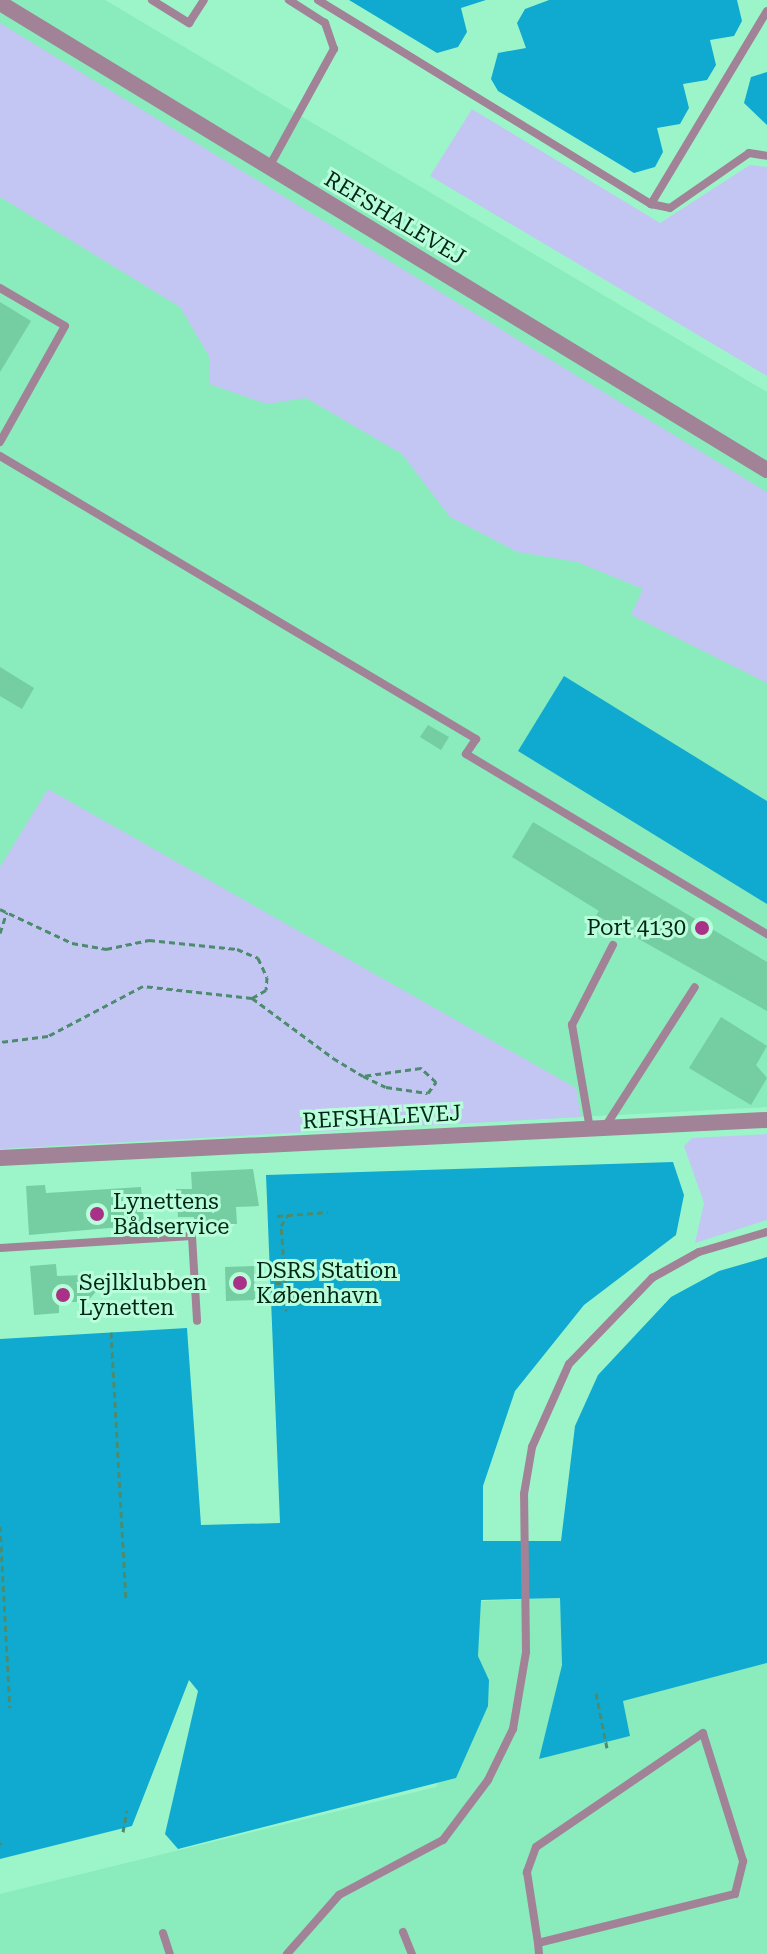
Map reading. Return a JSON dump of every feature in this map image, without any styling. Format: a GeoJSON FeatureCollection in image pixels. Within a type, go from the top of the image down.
{"type":"FeatureCollection","features":[{"type":"Feature","properties":{"kind":"street","name":"REFSHALEVEJ"},"geometry":{"type":"LineString","coordinates":[[0,3],[767,470]]}},
{"type":"Feature","properties":{"kind":"street","name":"REFSHALEVEJ"},"geometry":{"type":"LineString","coordinates":[[0,1158],[767,1120]]}},
{"type":"Feature","properties":{"kind":"lane"},"geometry":{"type":"LineString","coordinates":[[152,0],[189,23],[204,0]]}},
{"type":"Feature","properties":{"kind":"lane"},"geometry":{"type":"LineString","coordinates":[[269,167],[334,49],[325,23],[289,0]]}},
{"type":"Feature","properties":{"kind":"lane"},"geometry":{"type":"LineString","coordinates":[[318,0],[651,204],[670,208],[749,153],[767,156]]}},
{"type":"Feature","properties":{"kind":"lane"},"geometry":{"type":"LineString","coordinates":[[651,204],[767,11]]}},
{"type":"Feature","properties":{"kind":"lane"},"geometry":{"type":"LineString","coordinates":[[0,288],[65,326],[0,442]]}},
{"type":"Feature","properties":{"kind":"lane"},"geometry":{"type":"LineString","coordinates":[[0,456],[476,739],[466,754],[767,934]]}},
{"type":"Feature","properties":{"kind":"lane"},"geometry":{"type":"LineString","coordinates":[[597,1128],[572,1025],[613,945]]}},
{"type":"Feature","properties":{"kind":"lane"},"geometry":{"type":"LineString","coordinates":[[597,1128],[695,987]]}},
{"type":"Feature","properties":{"kind":"lane"},"geometry":{"type":"LineString","coordinates":[[287,1954],[339,1895],[443,1840],[488,1780],[513,1729],[524,1681],[523,1540],[538,1432],[569,1364],[600,1324],[652,1278],[699,1252],[767,1232]]}},
{"type":"Feature","properties":{"kind":"lane"},"geometry":{"type":"LineString","coordinates":[[0,1248],[192,1236],[197,1321]]}},
{"type":"Feature","properties":{"kind":"lane"},"geometry":{"type":"LineString","coordinates":[[538,1943],[735,1894],[743,1861],[703,1733],[536,1847],[527,1872],[539,1954]]}},
{"type":"Feature","properties":{"kind":"lane"},"geometry":{"type":"LineString","coordinates":[[403,1932],[412,1954]]}},
{"type":"Feature","properties":{"kind":"lane"},"geometry":{"type":"LineString","coordinates":[[163,1933],[170,1954]]}},
{"type":"Feature","properties":{"kind":"path"},"geometry":{"type":"LineString","coordinates":[[0,909],[72,943],[106,949],[149,940],[237,949],[258,958],[267,977],[266,990],[252,998]]}},
{"type":"Feature","properties":{"kind":"path"},"geometry":{"type":"LineString","coordinates":[[0,933],[7,912]]}},
{"type":"Feature","properties":{"kind":"path"},"geometry":{"type":"LineString","coordinates":[[0,1042],[48,1036],[143,986],[252,998],[363,1076],[414,1094],[428,1093],[436,1082],[421,1068],[363,1076]]}},
{"type":"Feature","properties":{"kind":"path"},"geometry":{"type":"LineString","coordinates":[[277,1216],[328,1212]]}},
{"type":"Feature","properties":{"kind":"path"},"geometry":{"type":"LineString","coordinates":[[286,1311],[281,1226],[288,1215]]}},
{"type":"Feature","properties":{"kind":"path"},"geometry":{"type":"LineString","coordinates":[[275,1283],[285,1279]]}},
{"type":"Feature","properties":{"kind":"path"},"geometry":{"type":"LineString","coordinates":[[111,1332],[126,1598]]}},
{"type":"Feature","properties":{"kind":"path"},"geometry":{"type":"LineString","coordinates":[[0,1526],[10,1708]]}},
{"type":"Feature","properties":{"kind":"path"},"geometry":{"type":"LineString","coordinates":[[596,1693],[607,1748]]}},
{"type":"Feature","properties":{"kind":"path"},"geometry":{"type":"LineString","coordinates":[[123,1832],[127,1810]]}},
{"type":"Feature","properties":{"kind":"shaded area"},"geometry":{"type":"Polygon","coordinates":[[[0,0],[105,0],[767,392],[767,1107],[0,1148],[0,0]]]}},
{"type":"Feature","properties":{"kind":"shaded area"},"geometry":{"type":"Polygon","coordinates":[[[349,0],[486,0],[461,8],[467,32],[458,47],[437,53],[349,0]]]}},
{"type":"Feature","properties":{"kind":"shaded area"},"geometry":{"type":"Polygon","coordinates":[[[549,0],[737,0],[742,21],[734,36],[710,40],[716,65],[707,80],[683,84],[689,108],[680,124],[657,128],[663,152],[655,167],[634,173],[498,91],[491,79],[498,53],[526,48],[517,23],[525,9],[549,0]]]}},
{"type":"Feature","properties":{"kind":"shaded area"},"geometry":{"type":"Polygon","coordinates":[[[0,23],[767,492],[767,683],[631,615],[643,589],[577,562],[517,552],[450,517],[402,454],[306,398],[267,404],[209,384],[210,358],[180,307],[0,197],[0,23]]]}},
{"type":"Feature","properties":{"kind":"shaded area"},"geometry":{"type":"Polygon","coordinates":[[[767,72],[767,125],[744,103],[751,77],[767,72]]]}},
{"type":"Feature","properties":{"kind":"shaded area"},"geometry":{"type":"Polygon","coordinates":[[[472,109],[660,223],[750,165],[767,167],[767,376],[430,176],[472,109]]]}},
{"type":"Feature","properties":{"kind":"shaded area"},"geometry":{"type":"Polygon","coordinates":[[[564,676],[767,801],[767,904],[518,751],[564,676]]]}},
{"type":"Feature","properties":{"kind":"shaded area"},"geometry":{"type":"Polygon","coordinates":[[[48,789],[576,1088],[581,1117],[0,1149],[0,867],[48,789]]]}},
{"type":"Feature","properties":{"kind":"shaded area"},"geometry":{"type":"Polygon","coordinates":[[[767,1134],[767,1220],[695,1243],[704,1203],[684,1146],[692,1138],[767,1134]]]}},
{"type":"Feature","properties":{"kind":"shaded area"},"geometry":{"type":"Polygon","coordinates":[[[673,1162],[684,1195],[676,1235],[584,1305],[515,1391],[483,1486],[483,1541],[561,1541],[575,1426],[598,1375],[671,1297],[719,1271],[767,1257],[767,1663],[623,1701],[630,1736],[539,1759],[562,1665],[560,1598],[481,1600],[478,1656],[489,1680],[488,1706],[456,1778],[178,1849],[165,1834],[198,1691],[189,1680],[132,1826],[0,1859],[0,1339],[187,1328],[201,1525],[280,1523],[266,1175],[673,1162]]]}},
{"type":"Feature","properties":{"kind":"shaded area"},"geometry":{"type":"Polygon","coordinates":[[[560,1598],[562,1665],[539,1759],[630,1736],[622,1701],[767,1663],[767,1954],[0,1954],[0,1894],[436,1787],[489,1680],[478,1656],[480,1601],[560,1598]]]}},
{"type":"Feature","properties":{"kind":"building"},"geometry":{"type":"Polygon","coordinates":[[[0,302],[31,321],[0,372],[0,302]]]}},
{"type":"Feature","properties":{"kind":"building"},"geometry":{"type":"Polygon","coordinates":[[[0,667],[34,688],[22,709],[0,696],[0,667]]]}},
{"type":"Feature","properties":{"kind":"building"},"geometry":{"type":"Polygon","coordinates":[[[428,725],[449,737],[441,750],[420,737],[428,725]]]}},
{"type":"Feature","properties":{"kind":"building"},"geometry":{"type":"Polygon","coordinates":[[[533,822],[767,962],[767,1011],[596,915],[599,911],[512,857],[533,822]]]}},
{"type":"Feature","properties":{"kind":"building"},"geometry":{"type":"Polygon","coordinates":[[[721,1017],[767,1046],[756,1065],[767,1078],[751,1105],[689,1068],[721,1017]]]}},
{"type":"Feature","properties":{"kind":"building"},"geometry":{"type":"Polygon","coordinates":[[[253,1169],[259,1206],[236,1207],[237,1224],[194,1227],[194,1217],[178,1217],[176,1189],[192,1189],[191,1172],[253,1169]]]}},
{"type":"Feature","properties":{"kind":"building"},"geometry":{"type":"Polygon","coordinates":[[[45,1185],[46,1193],[141,1187],[144,1225],[29,1235],[26,1186],[45,1185]]]}},
{"type":"Feature","properties":{"kind":"building","name":"Sejlklubben Lynetten"},"geometry":{"type":"Polygon","coordinates":[[[56,1264],[57,1276],[85,1275],[99,1288],[87,1302],[59,1302],[59,1313],[34,1315],[30,1266],[56,1264]]]}},
{"type":"Feature","properties":{"kind":"building","name":"DSRS Station København"},"geometry":{"type":"Polygon","coordinates":[[[254,1266],[255,1300],[226,1301],[225,1267],[254,1266]]]}},
{"type":"Feature","properties":{"kind":"place","name":"Port 4130"},"geometry":{"type":"Point","coordinates":[702,928]}},
{"type":"Feature","properties":{"kind":"place","name":"Lynettens Bådservice"},"geometry":{"type":"Point","coordinates":[97,1214]}},
{"type":"Feature","properties":{"kind":"place","name":"DSRS Station København"},"geometry":{"type":"Point","coordinates":[240,1283]}},
{"type":"Feature","properties":{"kind":"place","name":"Sejlklubben Lynetten"},"geometry":{"type":"Point","coordinates":[63,1295]}}]}
